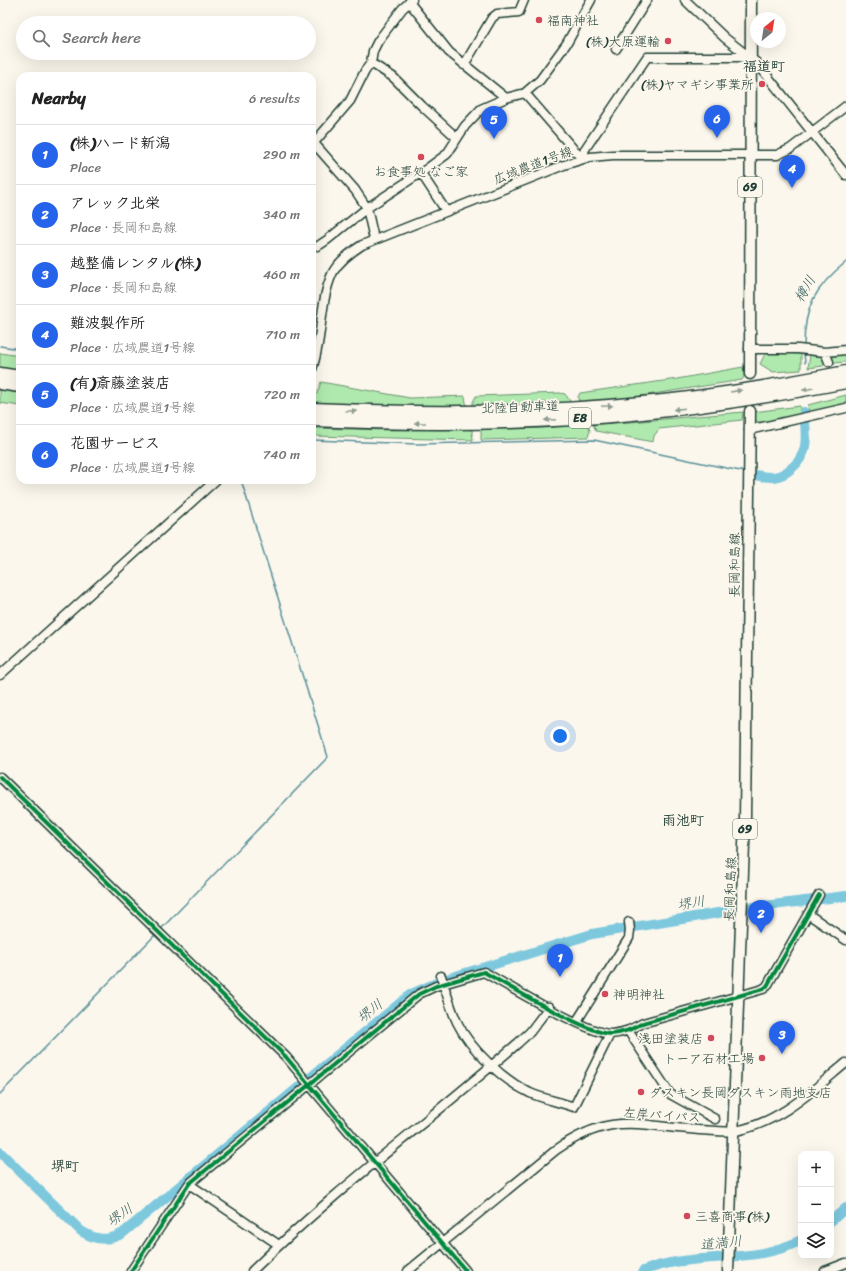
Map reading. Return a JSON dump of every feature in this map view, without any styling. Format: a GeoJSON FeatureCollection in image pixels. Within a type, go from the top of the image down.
{"type":"FeatureCollection","features":[{"type":"Feature","properties":{"kind":"highway","name":"北陸自動車道"},"geometry":{"type":"LineString","coordinates":[[316,409],[374,412],[476,412],[641,404],[703,396],[846,372]]}},
{"type":"Feature","properties":{"kind":"highway"},"geometry":{"type":"LineString","coordinates":[[0,374],[16,376]]}},
{"type":"Feature","properties":{"kind":"highway","name":"北陸自動車道"},"geometry":{"type":"LineString","coordinates":[[316,420],[459,423],[586,418],[711,405],[846,382]]}},
{"type":"Feature","properties":{"kind":"highway"},"geometry":{"type":"LineString","coordinates":[[0,383],[16,385]]}},
{"type":"Feature","properties":{"kind":"main road","name":"69"},"geometry":{"type":"LineString","coordinates":[[750,374],[751,0]]}},
{"type":"Feature","properties":{"kind":"main road","name":"長岡和島線"},"geometry":{"type":"LineString","coordinates":[[728,1269],[747,761],[750,411]]}},
{"type":"Feature","properties":{"kind":"street"},"geometry":{"type":"LineString","coordinates":[[464,65],[489,21],[497,14],[519,12],[524,0]]}},
{"type":"Feature","properties":{"kind":"street"},"geometry":{"type":"LineString","coordinates":[[318,246],[367,208],[421,173],[447,154],[465,126],[481,109],[506,98],[525,93],[540,80],[549,70],[573,34],[590,0]]}},
{"type":"Feature","properties":{"kind":"street"},"geometry":{"type":"LineString","coordinates":[[616,50],[647,0]]}},
{"type":"Feature","properties":{"kind":"street"},"geometry":{"type":"LineString","coordinates":[[685,0],[725,38],[750,57],[766,73],[846,175]]}},
{"type":"Feature","properties":{"kind":"street"},"geometry":{"type":"LineString","coordinates":[[316,140],[350,101],[365,71],[371,63],[373,51],[378,42],[397,14],[410,1],[440,41],[464,65],[506,98]]}},
{"type":"Feature","properties":{"kind":"street"},"geometry":{"type":"LineString","coordinates":[[582,159],[585,149],[647,57],[750,57]]}},
{"type":"Feature","properties":{"kind":"street"},"geometry":{"type":"LineString","coordinates":[[371,63],[393,77],[457,138]]}},
{"type":"Feature","properties":{"kind":"street"},"geometry":{"type":"LineString","coordinates":[[525,93],[582,159]]}},
{"type":"Feature","properties":{"kind":"street","name":"広域農道1号線"},"geometry":{"type":"LineString","coordinates":[[316,356],[329,282],[334,271],[351,253],[374,240],[582,159],[613,155],[750,156],[784,153],[846,106]]}},
{"type":"Feature","properties":{"kind":"street"},"geometry":{"type":"LineString","coordinates":[[316,146],[355,190],[367,208],[374,240]]}},
{"type":"Feature","properties":{"kind":"street"},"geometry":{"type":"LineString","coordinates":[[421,173],[446,211]]}},
{"type":"Feature","properties":{"kind":"street"},"geometry":{"type":"LineString","coordinates":[[749,349],[798,349],[825,352],[846,350]]}},
{"type":"Feature","properties":{"kind":"street"},"geometry":{"type":"LineString","coordinates":[[825,352],[829,362]]}},
{"type":"Feature","properties":{"kind":"street"},"geometry":{"type":"LineString","coordinates":[[749,430],[846,408]]}},
{"type":"Feature","properties":{"kind":"street"},"geometry":{"type":"LineString","coordinates":[[0,675],[212,484]]}},
{"type":"Feature","properties":{"kind":"street"},"geometry":{"type":"LineString","coordinates":[[0,777],[286,1057],[466,1271]]}},
{"type":"Feature","properties":{"kind":"street"},"geometry":{"type":"LineString","coordinates":[[131,1271],[189,1184],[414,997],[428,990],[484,972],[577,1022],[610,1034],[628,1032],[643,1023],[720,1003],[763,989],[767,986],[819,895]]}},
{"type":"Feature","properties":{"kind":"street"},"geometry":{"type":"LineString","coordinates":[[808,914],[846,940]]}},
{"type":"Feature","properties":{"kind":"street"},"geometry":{"type":"LineString","coordinates":[[577,1022],[629,938],[629,922]]}},
{"type":"Feature","properties":{"kind":"street"},"geometry":{"type":"LineString","coordinates":[[441,976],[457,1022],[463,1033],[492,1066],[529,1092],[574,1107],[610,1034]]}},
{"type":"Feature","properties":{"kind":"street"},"geometry":{"type":"LineString","coordinates":[[252,1271],[279,1245],[375,1161],[492,1066],[530,1032],[549,1007]]}},
{"type":"Feature","properties":{"kind":"street"},"geometry":{"type":"LineString","coordinates":[[628,1032],[670,1094],[715,1119]]}},
{"type":"Feature","properties":{"kind":"street","name":"左岸バイパス"},"geometry":{"type":"LineString","coordinates":[[408,1271],[556,1150],[593,1129],[630,1123],[690,1129],[734,1131],[750,1127],[782,1113],[846,1063]]}},
{"type":"Feature","properties":{"kind":"street"},"geometry":{"type":"LineString","coordinates":[[189,1184],[279,1245]]}},
{"type":"Feature","properties":{"kind":"street"},"geometry":{"type":"LineString","coordinates":[[826,1271],[846,1263]]}},
{"type":"Feature","properties":{"kind":"green space"},"geometry":{"type":"Polygon","coordinates":[[[766,352],[801,354],[801,370],[773,372],[760,364],[766,352]]]}},
{"type":"Feature","properties":{"kind":"green space"},"geometry":{"type":"Polygon","coordinates":[[[0,353],[16,355],[16,370],[0,368],[0,353]]]}},
{"type":"Feature","properties":{"kind":"green space"},"geometry":{"type":"Polygon","coordinates":[[[846,353],[846,362],[834,363],[831,360],[834,356],[846,353]]]}},
{"type":"Feature","properties":{"kind":"green space"},"geometry":{"type":"Polygon","coordinates":[[[810,355],[822,357],[826,362],[823,366],[808,368],[810,355]]]}},
{"type":"Feature","properties":{"kind":"green space"},"geometry":{"type":"Polygon","coordinates":[[[743,367],[744,377],[742,380],[596,403],[579,403],[578,397],[580,393],[677,379],[743,367]]]}},
{"type":"Feature","properties":{"kind":"green space"},"geometry":{"type":"Polygon","coordinates":[[[321,382],[410,398],[465,396],[467,409],[316,405],[317,394],[321,382]]]}},
{"type":"Feature","properties":{"kind":"green space"},"geometry":{"type":"Polygon","coordinates":[[[0,390],[16,392],[16,405],[0,403],[0,390]]]}},
{"type":"Feature","properties":{"kind":"green space"},"geometry":{"type":"Polygon","coordinates":[[[565,394],[573,405],[473,407],[473,402],[476,396],[565,394]]]}},
{"type":"Feature","properties":{"kind":"green space"},"geometry":{"type":"Polygon","coordinates":[[[846,395],[846,403],[809,413],[808,405],[846,395]]]}},
{"type":"Feature","properties":{"kind":"green space"},"geometry":{"type":"Polygon","coordinates":[[[800,406],[800,415],[766,423],[754,421],[753,412],[800,406]]]}},
{"type":"Feature","properties":{"kind":"green space"},"geometry":{"type":"Polygon","coordinates":[[[743,412],[742,420],[659,429],[654,436],[653,442],[596,431],[593,424],[631,422],[743,412]]]}},
{"type":"Feature","properties":{"kind":"green space"},"geometry":{"type":"Polygon","coordinates":[[[588,424],[590,431],[588,437],[481,440],[481,429],[588,424]]]}},
{"type":"Feature","properties":{"kind":"green space"},"geometry":{"type":"Polygon","coordinates":[[[316,428],[387,430],[466,429],[472,430],[473,440],[316,436],[316,428]]]}},
{"type":"Feature","properties":{"kind":"waterway","name":"樽川"},"geometry":{"type":"LineString","coordinates":[[804,347],[806,320],[813,299],[826,280],[846,262]]}},
{"type":"Feature","properties":{"kind":"waterway"},"geometry":{"type":"LineString","coordinates":[[0,346],[16,348]]}},
{"type":"Feature","properties":{"kind":"waterway","name":"樽川"},"geometry":{"type":"LineString","coordinates":[[804,353],[805,363]]}},
{"type":"Feature","properties":{"kind":"waterway","name":"樽川"},"geometry":{"type":"LineString","coordinates":[[755,475],[768,477],[778,476],[787,472],[797,463],[805,449],[806,442],[804,412]]}},
{"type":"Feature","properties":{"kind":"waterway"},"geometry":{"type":"LineString","coordinates":[[316,440],[417,444],[594,440],[745,472]]}},
{"type":"Feature","properties":{"kind":"waterway"},"geometry":{"type":"LineString","coordinates":[[161,929],[328,757],[242,484]]}},
{"type":"Feature","properties":{"kind":"waterway","name":"堺川"},"geometry":{"type":"LineString","coordinates":[[0,1152],[81,1231],[96,1238],[112,1238],[123,1233],[411,994],[443,980],[592,934],[748,908],[846,896]]}},
{"type":"Feature","properties":{"kind":"waterway"},"geometry":{"type":"LineString","coordinates":[[0,1094],[157,933]]}},
{"type":"Feature","properties":{"kind":"waterway","name":"道満川"},"geometry":{"type":"LineString","coordinates":[[834,1218],[846,1208]]}},
{"type":"Feature","properties":{"kind":"waterway","name":"道満川"},"geometry":{"type":"LineString","coordinates":[[643,1271],[682,1261],[763,1253],[782,1248],[798,1241]]}},
{"type":"Feature","properties":{"kind":"cycle path"},"geometry":{"type":"LineString","coordinates":[[0,777],[286,1057],[466,1271]]}},
{"type":"Feature","properties":{"kind":"cycle path"},"geometry":{"type":"LineString","coordinates":[[131,1271],[189,1184],[419,994],[436,986],[484,972],[567,1018],[600,1032],[611,1034],[620,1033],[643,1023],[763,989],[767,986],[819,895]]}},
{"type":"Feature","properties":{"kind":"place","name":"福南神社"},"geometry":{"type":"Point","coordinates":[539,20]}},
{"type":"Feature","properties":{"kind":"place","name":"(株)大原運輸"},"geometry":{"type":"Point","coordinates":[668,41]}},
{"type":"Feature","properties":{"kind":"place","name":"(株)ヤマギシ事業所"},"geometry":{"type":"Point","coordinates":[762,84]}},
{"type":"Feature","properties":{"kind":"place","name":"花園サービス"},"geometry":{"type":"Point","coordinates":[717,138]}},
{"type":"Feature","properties":{"kind":"place","name":"(有)斎藤塗装店"},"geometry":{"type":"Point","coordinates":[494,139]}},
{"type":"Feature","properties":{"kind":"place","name":"お食事処 なご家"},"geometry":{"type":"Point","coordinates":[421,157]}},
{"type":"Feature","properties":{"kind":"place","name":"難波製作所"},"geometry":{"type":"Point","coordinates":[792,188]}},
{"type":"Feature","properties":{"kind":"place","name":"アレック北栄"},"geometry":{"type":"Point","coordinates":[761,933]}},
{"type":"Feature","properties":{"kind":"place","name":"(株)ハード新潟"},"geometry":{"type":"Point","coordinates":[560,977]}},
{"type":"Feature","properties":{"kind":"place","name":"神明神社"},"geometry":{"type":"Point","coordinates":[605,994]}},
{"type":"Feature","properties":{"kind":"place","name":"浅田塗装店"},"geometry":{"type":"Point","coordinates":[711,1038]}},
{"type":"Feature","properties":{"kind":"place","name":"越整備レンタル(株)"},"geometry":{"type":"Point","coordinates":[782,1054]}},
{"type":"Feature","properties":{"kind":"place","name":"トーア石材工場"},"geometry":{"type":"Point","coordinates":[762,1058]}},
{"type":"Feature","properties":{"kind":"place","name":"ダスキン長岡ダスキン雨地支店"},"geometry":{"type":"Point","coordinates":[641,1092]}},
{"type":"Feature","properties":{"kind":"place","name":"三喜商事(株)"},"geometry":{"type":"Point","coordinates":[687,1216]}},
{"type":"Feature","properties":{"kind":"district","name":"福道町"},"geometry":{"type":"Point","coordinates":[764,66]}},
{"type":"Feature","properties":{"kind":"district","name":"雨池町"},"geometry":{"type":"Point","coordinates":[683,820]}},
{"type":"Feature","properties":{"kind":"district","name":"堺町"},"geometry":{"type":"Point","coordinates":[65,1166]}}]}
